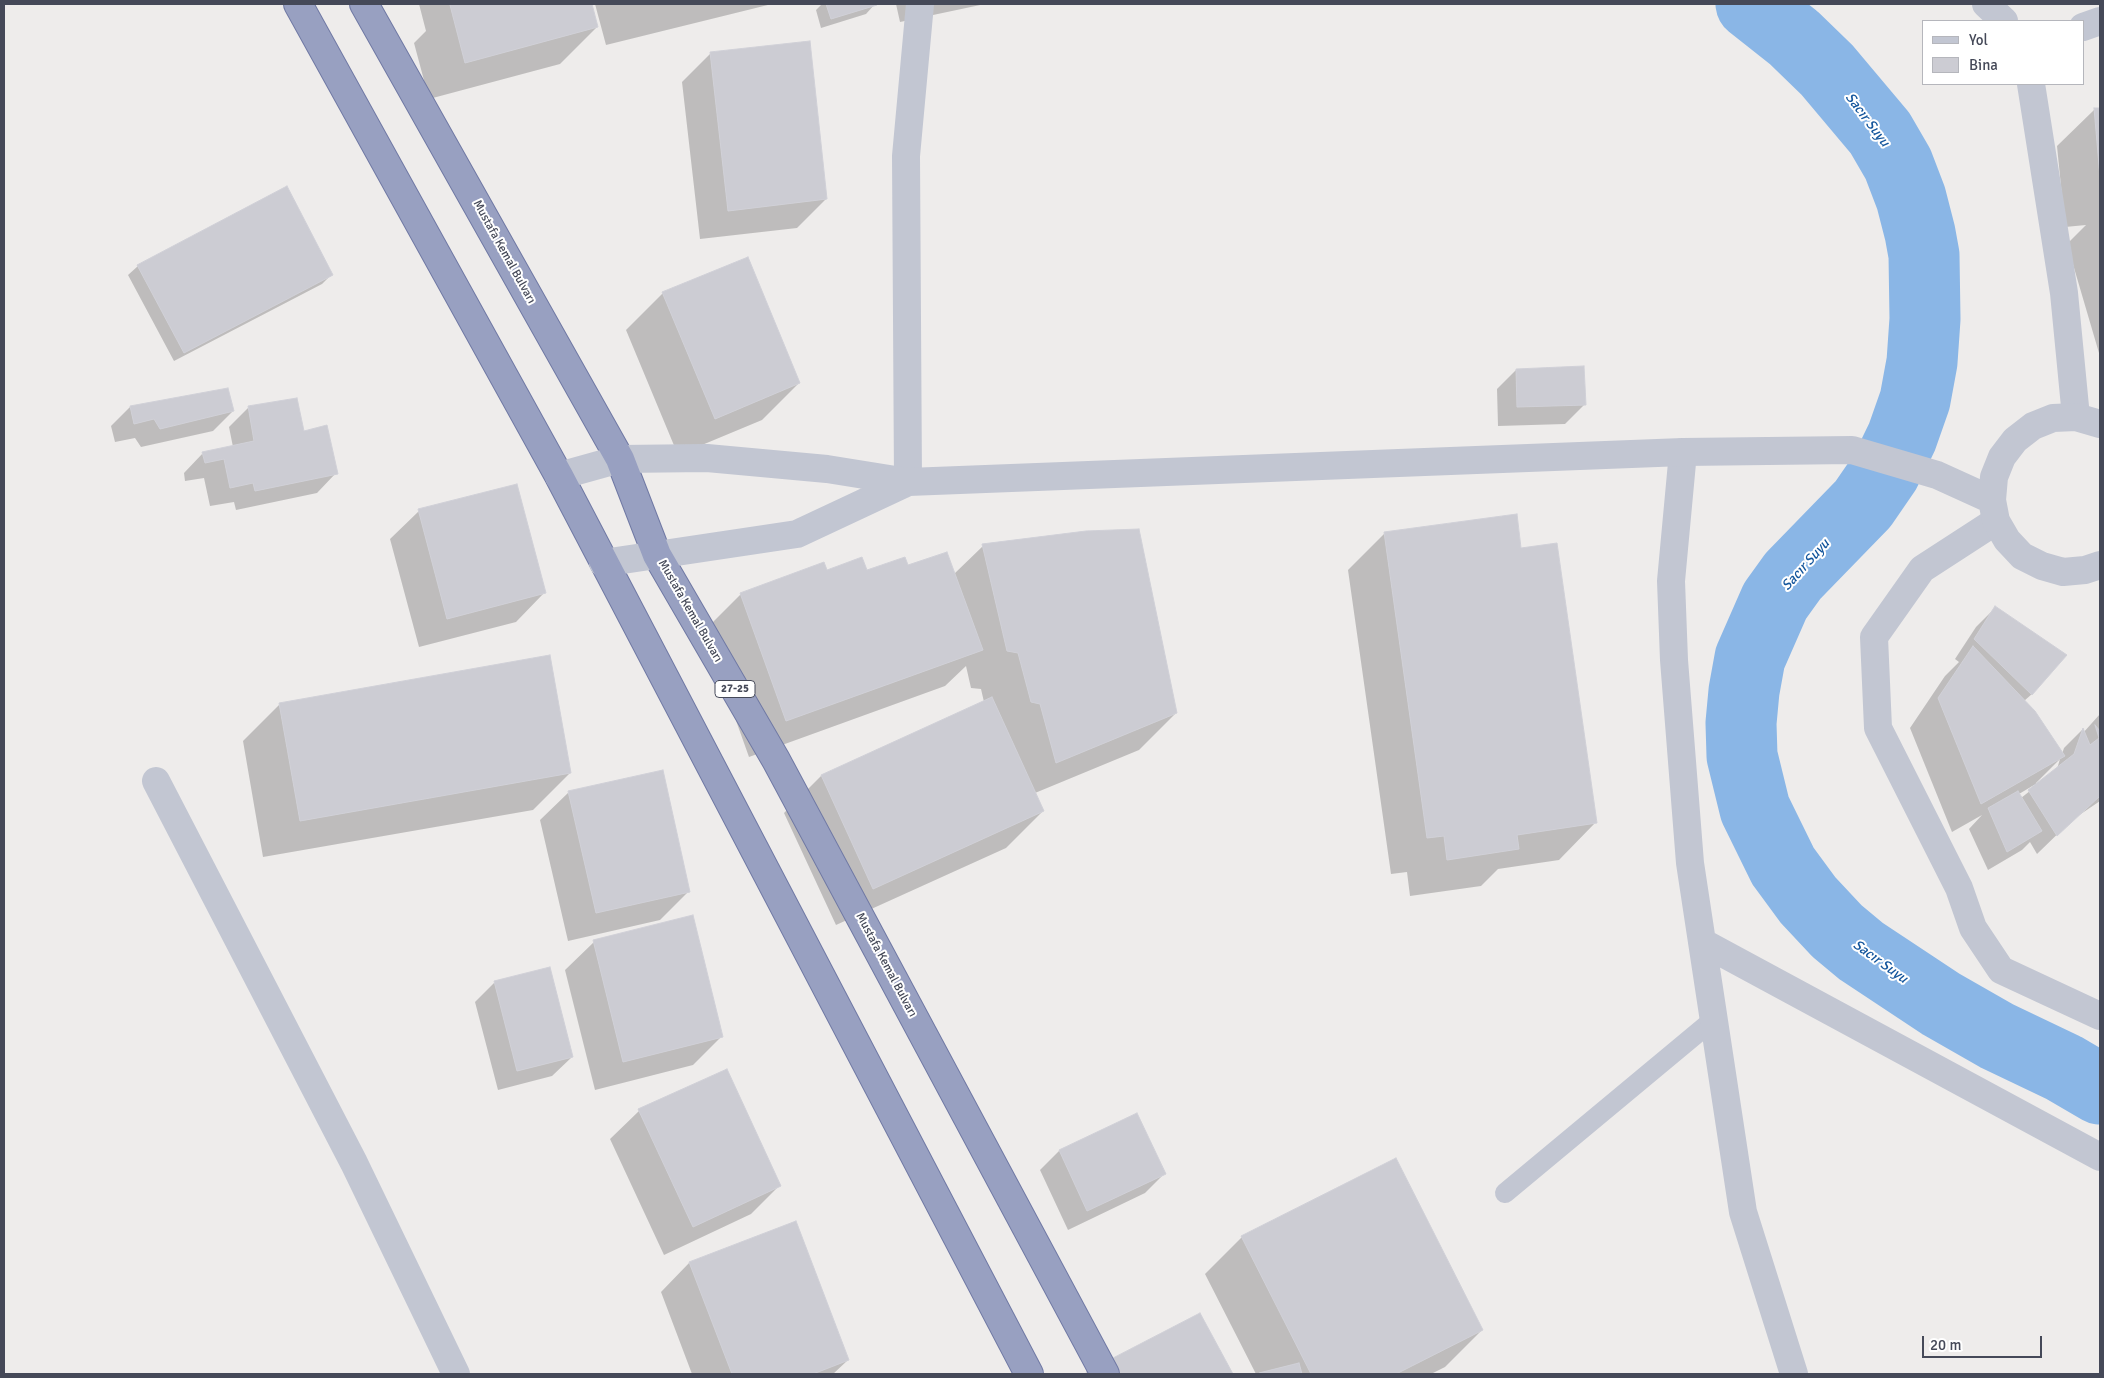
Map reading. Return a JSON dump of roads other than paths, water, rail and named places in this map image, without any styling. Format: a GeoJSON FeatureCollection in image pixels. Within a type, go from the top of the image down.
{"type":"FeatureCollection","features":[{"type":"Feature","properties":{"kind":"highway"},"geometry":{"type":"LineString","coordinates":[[298,4],[559,476],[1029,1374]]}},
{"type":"Feature","properties":{"kind":"highway","name":"Mustafa Kemal Bulvarı"},"geometry":{"type":"LineString","coordinates":[[364,4],[620,459],[657,554],[776,760],[1105,1374]]}},
{"type":"Feature","properties":{"kind":"street"},"geometry":{"type":"LineString","coordinates":[[908,482],[906,156],[920,4]]}},
{"type":"Feature","properties":{"kind":"street"},"geometry":{"type":"LineString","coordinates":[[1986,4],[2003,20]]}},
{"type":"Feature","properties":{"kind":"street"},"geometry":{"type":"LineString","coordinates":[[2084,28],[2100,21]]}},
{"type":"Feature","properties":{"kind":"street"},"geometry":{"type":"LineString","coordinates":[[2030,85],[2064,293],[2088,421],[2054,418],[2033,426],[2015,440],[2002,457],[1994,477],[1994,510],[2007,540],[2022,556],[2042,566],[2063,572],[2085,570],[2100,565]]}},
{"type":"Feature","properties":{"kind":"street"},"geometry":{"type":"LineString","coordinates":[[559,476],[620,459],[707,458],[828,469],[908,482],[1683,452],[1852,450],[1937,475],[1994,510]]}},
{"type":"Feature","properties":{"kind":"street"},"geometry":{"type":"LineString","coordinates":[[1683,452],[1671,581],[1674,660],[1690,863],[1743,1212],[1794,1374]]}},
{"type":"Feature","properties":{"kind":"street"},"geometry":{"type":"LineString","coordinates":[[603,563],[796,534],[908,482]]}},
{"type":"Feature","properties":{"kind":"street"},"geometry":{"type":"LineString","coordinates":[[1994,510],[1922,569],[1874,637],[1878,728],[1959,888],[1974,928],[2001,970],[2100,1016]]}},
{"type":"Feature","properties":{"kind":"street"},"geometry":{"type":"LineString","coordinates":[[156,781],[354,1164],[456,1374]]}},
{"type":"Feature","properties":{"kind":"street"},"geometry":{"type":"LineString","coordinates":[[1702,942],[2100,1157]]}},
{"type":"Feature","properties":{"kind":"lane"},"geometry":{"type":"LineString","coordinates":[[1505,1193],[1713,1020]]}},
{"type":"Feature","properties":{"kind":"waterway","name":"Sacır Suyu"},"geometry":{"type":"LineString","coordinates":[[1751,4],[1794,38],[1827,70],[1880,133],[1898,164],[1911,198],[1924,255],[1925,319],[1922,362],[1915,400],[1902,437],[1885,472],[1863,504],[1793,576],[1775,601],[1750,658],[1741,723],[1742,756],[1755,809],[1783,866],[1808,900],[1837,931],[1861,951],[1941,1004],[1997,1036],[2064,1068],[2100,1089]]}}]}
